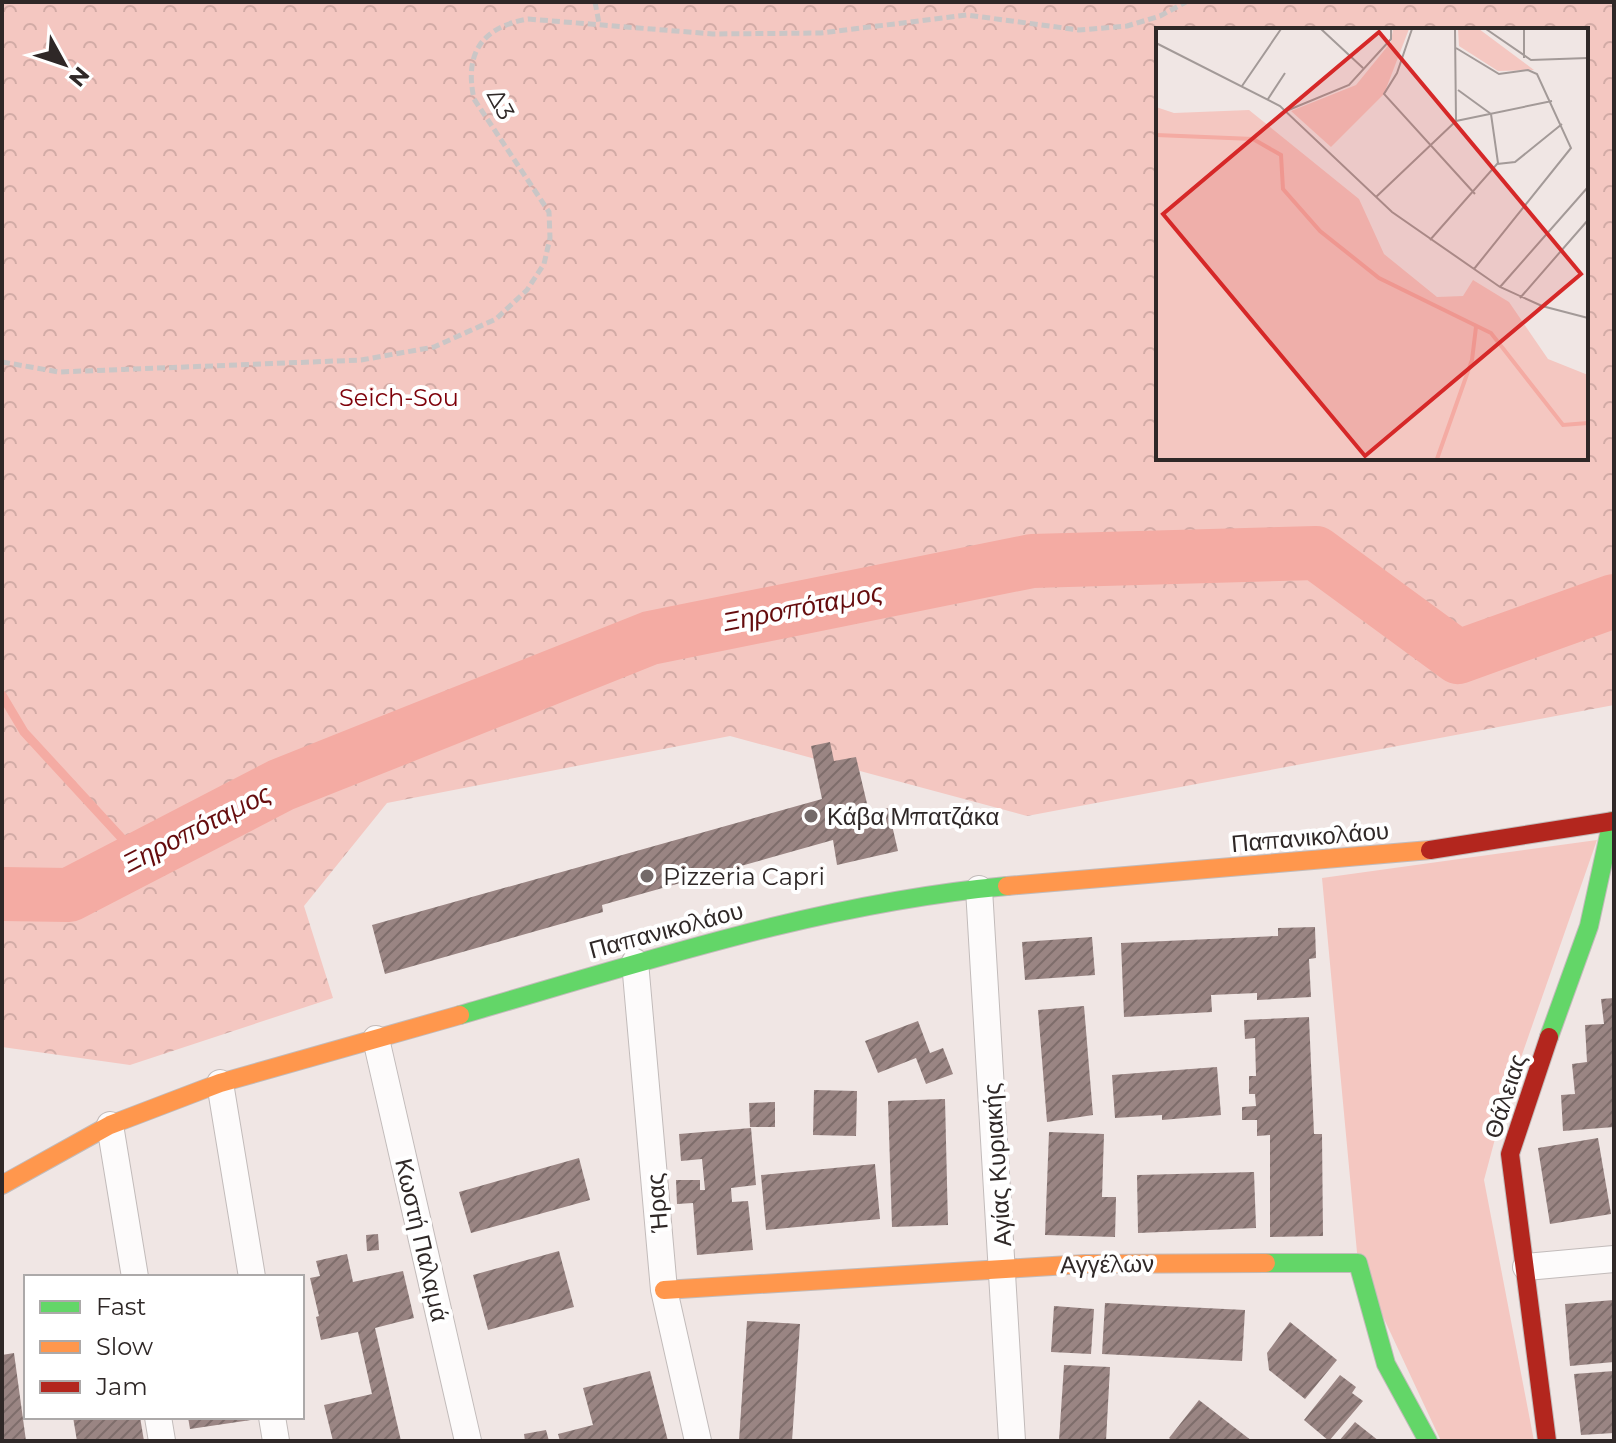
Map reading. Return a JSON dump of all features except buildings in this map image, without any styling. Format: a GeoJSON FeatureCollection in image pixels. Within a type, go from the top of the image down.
{"type":"FeatureCollection","features":[{"type":"Feature","properties":{"kind":"main road","name":"Παπανικολάου"},"geometry":{"type":"LineString","coordinates":[[2,1185],[110,1125],[220,1083],[635,962],[779,924],[865,906],[979,889],[1375,856],[1494,842],[1613,821]]}},
{"type":"Feature","properties":{"kind":"main road","name":"Θάλειας"},"geometry":{"type":"LineString","coordinates":[[1547,1441],[1526,1267],[1511,1181],[1511,1148],[1589,926],[1613,821]]}},
{"type":"Feature","properties":{"kind":"main road","name":"Αγγέλων"},"geometry":{"type":"LineString","coordinates":[[664,1290],[1003,1267],[1358,1263],[1386,1364],[1428,1441]]}},
{"type":"Feature","properties":{"kind":"street","name":"Αγίας Κυριακής"},"geometry":{"type":"LineString","coordinates":[[979,889],[1012,1441]]}},
{"type":"Feature","properties":{"kind":"street","name":"Ήρας"},"geometry":{"type":"LineString","coordinates":[[635,962],[664,1290],[698,1441]]}},
{"type":"Feature","properties":{"kind":"street","name":"Κωστή Παλαμά"},"geometry":{"type":"LineString","coordinates":[[376,1039],[468,1441]]}},
{"type":"Feature","properties":{"kind":"street"},"geometry":{"type":"LineString","coordinates":[[220,1083],[252,1275]]}},
{"type":"Feature","properties":{"kind":"street"},"geometry":{"type":"LineString","coordinates":[[110,1125],[135,1275]]}},
{"type":"Feature","properties":{"kind":"street"},"geometry":{"type":"LineString","coordinates":[[1526,1267],[1614,1259]]}},
{"type":"Feature","properties":{"kind":"street"},"geometry":{"type":"LineString","coordinates":[[158,1419],[162,1441]]}},
{"type":"Feature","properties":{"kind":"street"},"geometry":{"type":"LineString","coordinates":[[272,1419],[276,1441]]}},
{"type":"Feature","properties":{"kind":"path"},"geometry":{"type":"LineString","coordinates":[[595,2],[599,23]]}},
{"type":"Feature","properties":{"kind":"path","name":"Δ3"},"geometry":{"type":"LineString","coordinates":[[2,362],[59,372],[361,360],[434,347],[496,319],[527,290],[544,264],[550,238],[549,212],[474,99],[470,79],[473,56],[487,35],[506,23],[528,19],[713,34],[821,33],[967,15],[1079,30],[1127,26],[1160,16],[1186,2]]}},
{"type":"Feature","properties":{"kind":"green space","name":"Seich-Sou"},"geometry":{"type":"Polygon","coordinates":[[[2,2],[1614,2],[1614,705],[1027,816],[730,736],[387,803],[304,906],[333,998],[130,1065],[2,1047],[2,2]]]}},
{"type":"Feature","properties":{"kind":"green space"},"geometry":{"type":"Polygon","coordinates":[[[1597,840],[1503,1109],[1484,1180],[1534,1441],[1441,1441],[1358,1263],[1322,878],[1597,840]]]}},
{"type":"Feature","properties":{"kind":"waterway","name":"Ξηροπόταμος"},"geometry":{"type":"LineString","coordinates":[[2,894],[69,895],[281,785],[650,638],[1032,561],[1316,553],[1458,657],[1614,601]]}},
{"type":"Feature","properties":{"kind":"waterway"},"geometry":{"type":"LineString","coordinates":[[2,695],[24,732],[140,858]]}},
{"type":"Feature","properties":{"kind":"traffic: fast"},"geometry":{"type":"LineString","coordinates":[[1549,1037],[1589,926],[1612,821]]}},
{"type":"Feature","properties":{"kind":"traffic: fast"},"geometry":{"type":"LineString","coordinates":[[460,1015],[731,937],[868,906],[1007,886]]}},
{"type":"Feature","properties":{"kind":"traffic: fast"},"geometry":{"type":"LineString","coordinates":[[1266,1263],[1358,1263],[1386,1364],[1428,1441]]}},
{"type":"Feature","properties":{"kind":"traffic: slow"},"geometry":{"type":"LineString","coordinates":[[1007,886],[1430,850]]}},
{"type":"Feature","properties":{"kind":"traffic: slow"},"geometry":{"type":"LineString","coordinates":[[2,1185],[110,1125],[220,1083],[460,1015]]}},
{"type":"Feature","properties":{"kind":"traffic: slow"},"geometry":{"type":"LineString","coordinates":[[664,1290],[1085,1264],[1266,1263]]}},
{"type":"Feature","properties":{"kind":"traffic: jam"},"geometry":{"type":"LineString","coordinates":[[1430,850],[1614,821]]}},
{"type":"Feature","properties":{"kind":"traffic: jam"},"geometry":{"type":"LineString","coordinates":[[1547,1441],[1510,1154],[1549,1037]]}},
{"type":"Feature","properties":{"kind":"place","name":"Κάβα Μπατζάκα"},"geometry":{"type":"Point","coordinates":[811,816]}},
{"type":"Feature","properties":{"kind":"place","name":"Pizzeria Capri"},"geometry":{"type":"Point","coordinates":[647,876]}}]}
